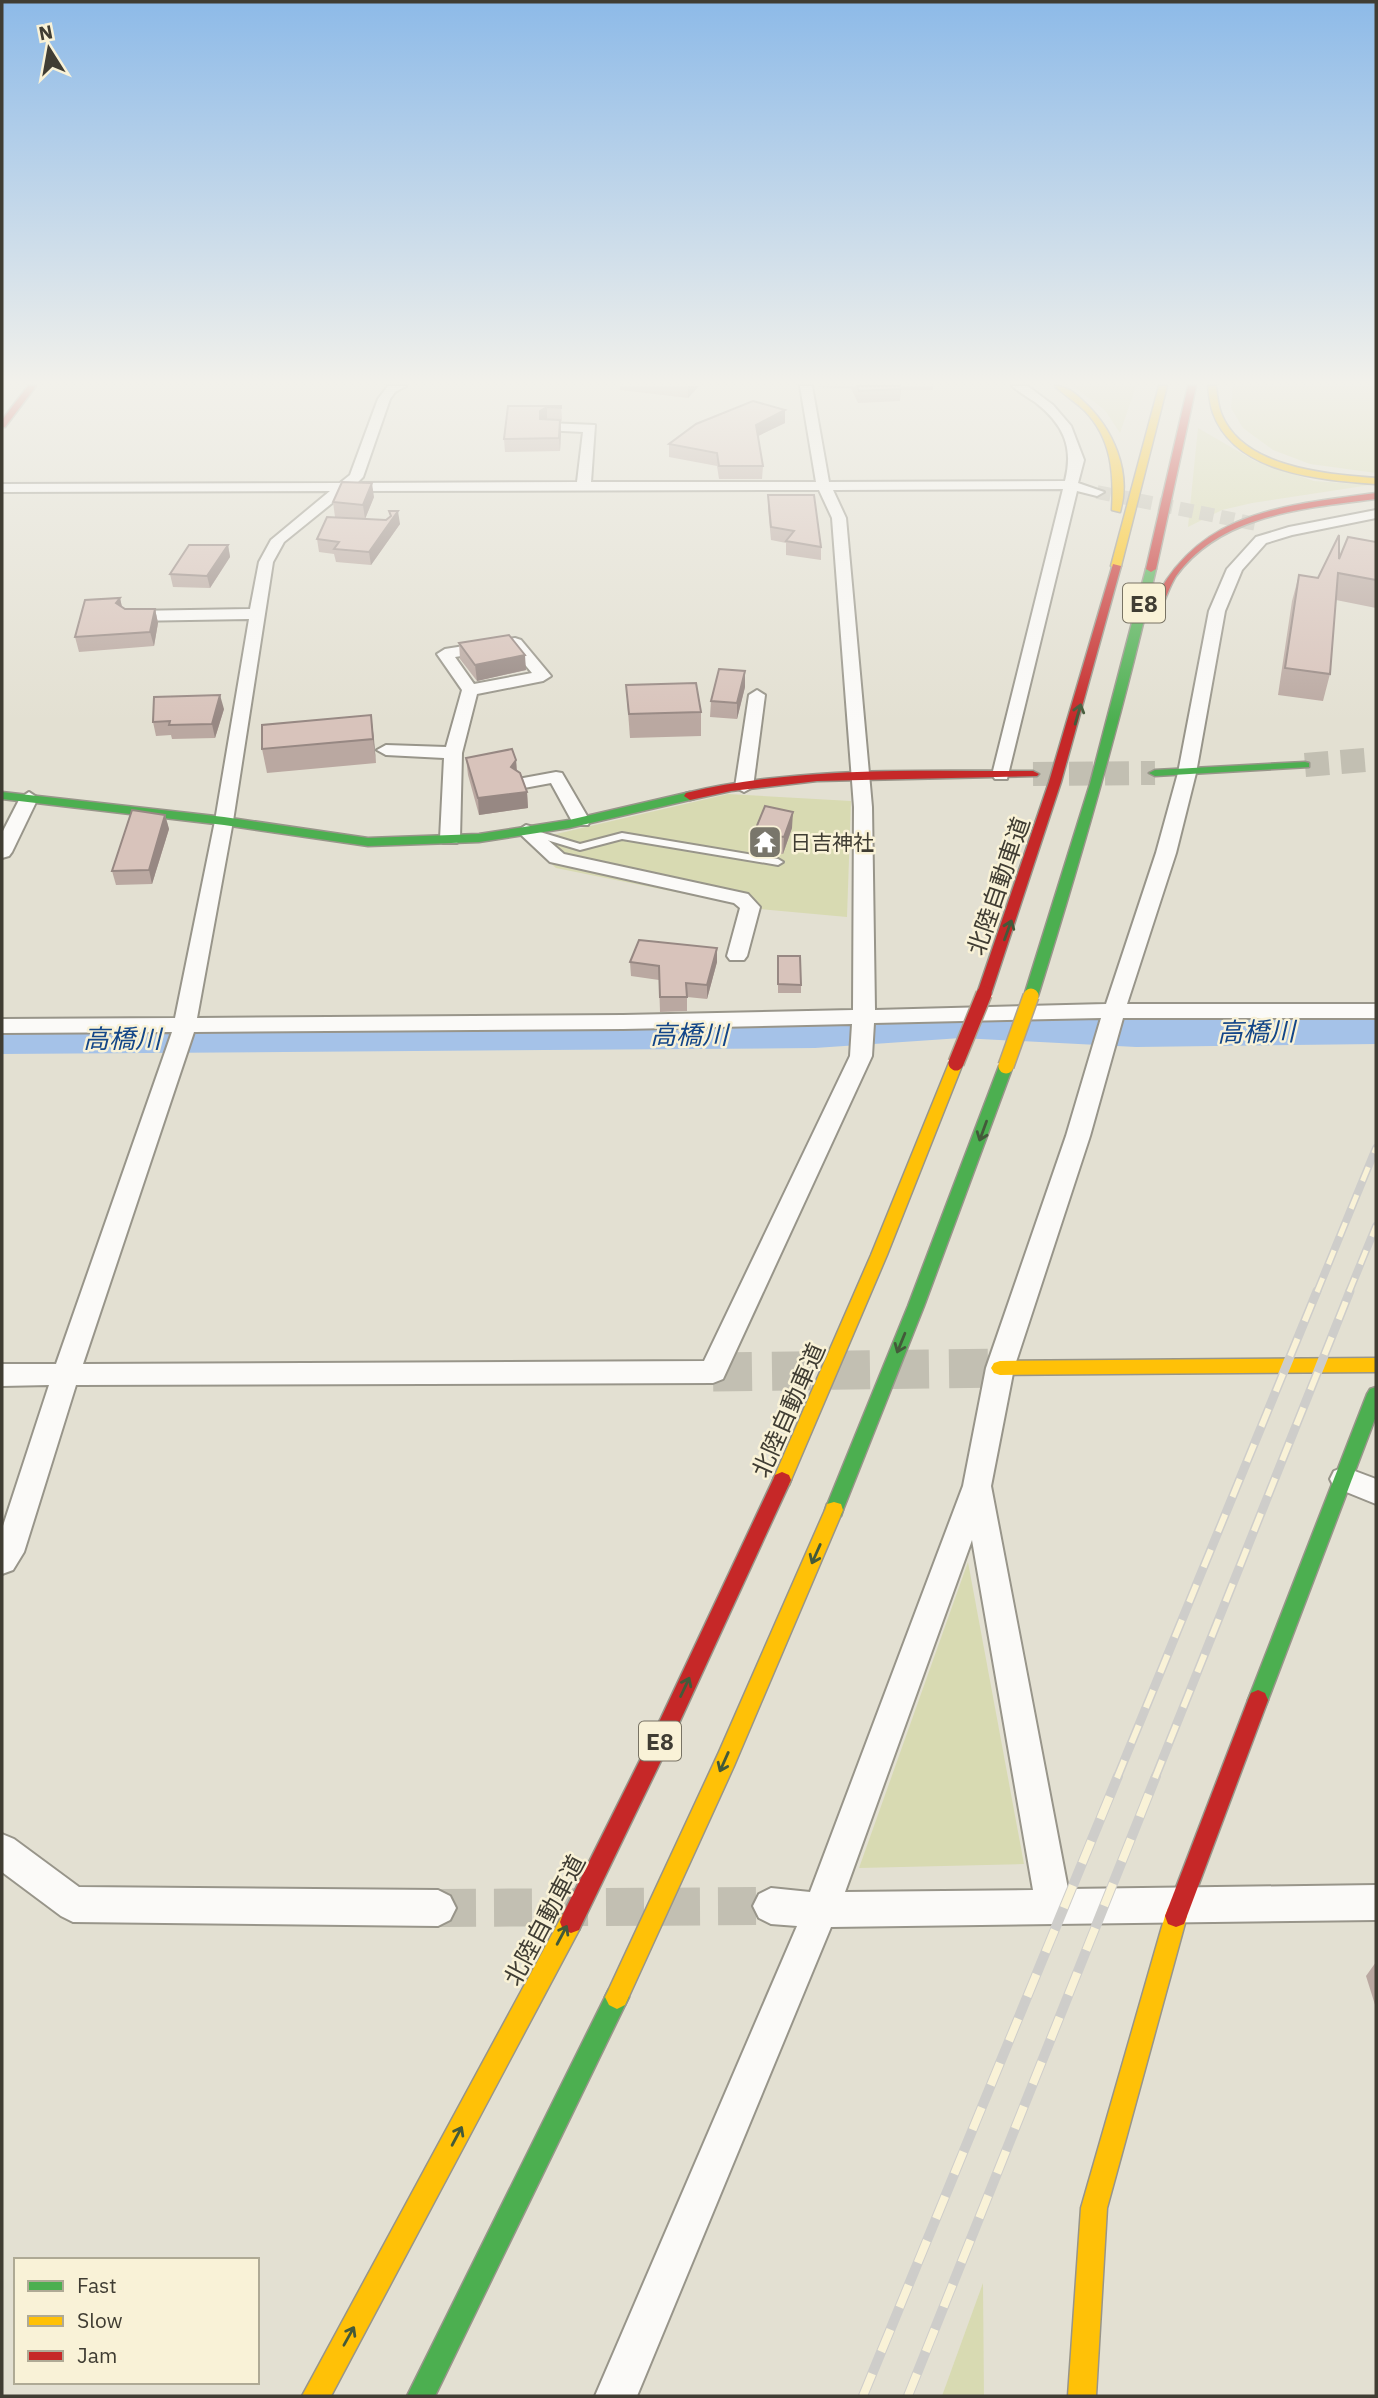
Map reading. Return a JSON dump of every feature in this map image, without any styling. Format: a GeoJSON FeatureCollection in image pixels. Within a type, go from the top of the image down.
{"type":"FeatureCollection","features":[{"type":"Feature","properties":{"kind":"main road"},"geometry":{"type":"LineString","coordinates":[[1095,654],[1118,498]]}},
{"type":"Feature","properties":{"kind":"main road","name":"北陸自動車道"},"geometry":{"type":"LineString","coordinates":[[316,2396],[622,1821],[747,1558],[841,1345],[912,1177],[984,994],[1052,802],[1095,654],[1135,498]]}},
{"type":"Feature","properties":{"kind":"main road","name":"E8"},"geometry":{"type":"LineString","coordinates":[[421,2396],[526,2186],[689,1842],[815,1557],[961,1191],[1031,996],[1088,818],[1132,657],[1167,498]]}},
{"type":"Feature","properties":{"kind":"main road"},"geometry":{"type":"LineString","coordinates":[[1088,818],[1115,756],[1162,591],[1183,558],[1214,534],[1254,518],[1307,506],[1363,498]]}},
{"type":"Feature","properties":{"kind":"main road"},"geometry":{"type":"LineString","coordinates":[[1155,773],[1305,765]]}},
{"type":"Feature","properties":{"kind":"main road"},"geometry":{"type":"LineString","coordinates":[[2,795],[224,821],[368,842],[479,838],[526,831],[723,788],[861,776],[1034,774]]}},
{"type":"Feature","properties":{"kind":"main road"},"geometry":{"type":"LineString","coordinates":[[1000,1368],[1376,1365]]}},
{"type":"Feature","properties":{"kind":"main road"},"geometry":{"type":"LineString","coordinates":[[1082,2396],[1094,2208],[1179,1905],[1376,1394]]}},
{"type":"Feature","properties":{"kind":"street"},"geometry":{"type":"LineString","coordinates":[[2,1561],[9,1552],[185,1025],[224,821],[267,562],[278,540],[331,498]]}},
{"type":"Feature","properties":{"kind":"street"},"geometry":{"type":"LineString","coordinates":[[2,1375],[713,1371],[861,1056],[861,776],[839,518],[830,498]]}},
{"type":"Feature","properties":{"kind":"street"},"geometry":{"type":"LineString","coordinates":[[1001,775],[1069,498]]}},
{"type":"Feature","properties":{"kind":"street"},"geometry":{"type":"LineString","coordinates":[[616,2396],[821,1910],[977,1486],[1000,1368],[1078,1136],[1133,947],[1166,853],[1187,773],[1217,611],[1235,569],[1261,540],[1289,531],[1376,514]]}},
{"type":"Feature","properties":{"kind":"street"},"geometry":{"type":"LineString","coordinates":[[301,521],[328,523]]}},
{"type":"Feature","properties":{"kind":"street"},"geometry":{"type":"LineString","coordinates":[[1261,525],[1289,531]]}},
{"type":"Feature","properties":{"kind":"street"},"geometry":{"type":"LineString","coordinates":[[130,616],[258,614]]}},
{"type":"Feature","properties":{"kind":"street"},"geometry":{"type":"LineString","coordinates":[[450,839],[453,753],[470,690],[445,654],[514,643],[543,676],[470,690]]}},
{"type":"Feature","properties":{"kind":"street"},"geometry":{"type":"LineString","coordinates":[[744,786],[757,695]]}},
{"type":"Feature","properties":{"kind":"street"},"geometry":{"type":"LineString","coordinates":[[386,750],[453,753]]}},
{"type":"Feature","properties":{"kind":"street"},"geometry":{"type":"LineString","coordinates":[[524,783],[556,777],[580,821]]}},
{"type":"Feature","properties":{"kind":"street"},"geometry":{"type":"LineString","coordinates":[[2,852],[29,798]]}},
{"type":"Feature","properties":{"kind":"street"},"geometry":{"type":"LineString","coordinates":[[526,831],[557,858],[741,898],[750,907],[737,956]]}},
{"type":"Feature","properties":{"kind":"street"},"geometry":{"type":"LineString","coordinates":[[2,1026],[863,1018],[1114,1011],[1376,1011]]}},
{"type":"Feature","properties":{"kind":"street"},"geometry":{"type":"LineString","coordinates":[[1344,1479],[1376,1492]]}},
{"type":"Feature","properties":{"kind":"street"},"geometry":{"type":"LineString","coordinates":[[977,1486],[1054,1907]]}},
{"type":"Feature","properties":{"kind":"street"},"geometry":{"type":"LineString","coordinates":[[2,1851],[73,1904],[438,1908]]}},
{"type":"Feature","properties":{"kind":"street"},"geometry":{"type":"LineString","coordinates":[[771,1906],[821,1910],[1376,1903]]}},
{"type":"Feature","properties":{"kind":"lane"},"geometry":{"type":"LineString","coordinates":[[526,831],[580,847],[622,836],[778,862]]}},
{"type":"Feature","properties":{"kind":"green space"},"geometry":{"type":"Polygon","coordinates":[[[1191,498],[1285,498],[1222,510],[1188,527],[1191,498]]]}},
{"type":"Feature","properties":{"kind":"green space"},"geometry":{"type":"Polygon","coordinates":[[[728,794],[851,801],[847,917],[760,909],[556,868],[526,841],[728,794]]]}},
{"type":"Feature","properties":{"kind":"green space"},"geometry":{"type":"Polygon","coordinates":[[[968,1562],[1024,1864],[859,1868],[968,1562]]]}},
{"type":"Feature","properties":{"kind":"green space"},"geometry":{"type":"Polygon","coordinates":[[[983,2283],[984,2396],[942,2396],[983,2283]]]}},
{"type":"Feature","properties":{"kind":"building"},"geometry":{"type":"Polygon","coordinates":[[[335,498],[366,498],[363,505],[333,502],[335,498]]]}},
{"type":"Feature","properties":{"kind":"building"},"geometry":{"type":"Polygon","coordinates":[[[768,498],[814,498],[821,547],[786,541],[794,531],[771,527],[768,498]]]}},
{"type":"Feature","properties":{"kind":"building"},"geometry":{"type":"Polygon","coordinates":[[[389,511],[398,511],[369,552],[334,549],[339,542],[317,539],[327,517],[386,520],[391,516],[389,511]]]}},
{"type":"Feature","properties":{"kind":"building"},"geometry":{"type":"Polygon","coordinates":[[[1339,535],[1339,559],[1348,537],[1376,542],[1376,580],[1338,573],[1330,674],[1285,668],[1299,575],[1318,578],[1339,535]]]}},
{"type":"Feature","properties":{"kind":"building"},"geometry":{"type":"Polygon","coordinates":[[[189,545],[228,545],[207,576],[170,574],[189,545]]]}},
{"type":"Feature","properties":{"kind":"building"},"geometry":{"type":"Polygon","coordinates":[[[120,598],[116,603],[125,609],[155,609],[150,632],[75,637],[85,600],[120,598]]]}},
{"type":"Feature","properties":{"kind":"building"},"geometry":{"type":"Polygon","coordinates":[[[509,635],[525,655],[475,665],[459,643],[509,635]]]}},
{"type":"Feature","properties":{"kind":"building"},"geometry":{"type":"Polygon","coordinates":[[[719,669],[745,671],[737,703],[711,701],[719,669]]]}},
{"type":"Feature","properties":{"kind":"building"},"geometry":{"type":"Polygon","coordinates":[[[696,683],[701,712],[629,714],[626,685],[696,683]]]}},
{"type":"Feature","properties":{"kind":"building"},"geometry":{"type":"Polygon","coordinates":[[[220,695],[212,724],[169,725],[170,721],[153,722],[154,697],[220,695]]]}},
{"type":"Feature","properties":{"kind":"building"},"geometry":{"type":"Polygon","coordinates":[[[371,715],[373,739],[262,749],[262,725],[371,715]]]}},
{"type":"Feature","properties":{"kind":"building"},"geometry":{"type":"Polygon","coordinates":[[[512,749],[516,760],[511,767],[520,773],[527,792],[478,798],[466,758],[512,749]]]}},
{"type":"Feature","properties":{"kind":"building"},"geometry":{"type":"Polygon","coordinates":[[[765,806],[793,812],[784,837],[754,833],[765,806]]]}},
{"type":"Feature","properties":{"kind":"building"},"geometry":{"type":"Polygon","coordinates":[[[132,810],[165,815],[149,870],[112,871],[132,810]]]}},
{"type":"Feature","properties":{"kind":"building"},"geometry":{"type":"Polygon","coordinates":[[[639,940],[717,948],[707,985],[686,983],[687,997],[660,997],[659,966],[630,962],[639,940]]]}},
{"type":"Feature","properties":{"kind":"building"},"geometry":{"type":"Polygon","coordinates":[[[778,956],[800,956],[801,985],[778,984],[778,956]]]}},
{"type":"Feature","properties":{"kind":"waterway","name":"高橋川"},"geometry":{"type":"LineString","coordinates":[[2,1039],[815,1033],[961,1023],[1136,1032],[1376,1029]]}},
{"type":"Feature","properties":{"kind":"tunnel"},"geometry":{"type":"LineString","coordinates":[[1126,498],[1261,525]]}},
{"type":"Feature","properties":{"kind":"tunnel"},"geometry":{"type":"LineString","coordinates":[[1305,765],[1376,759]]}},
{"type":"Feature","properties":{"kind":"tunnel"},"geometry":{"type":"LineString","coordinates":[[1033,774],[1155,773]]}},
{"type":"Feature","properties":{"kind":"tunnel"},"geometry":{"type":"LineString","coordinates":[[713,1372],[1000,1368]]}},
{"type":"Feature","properties":{"kind":"tunnel"},"geometry":{"type":"LineString","coordinates":[[438,1908],[771,1906]]}},
{"type":"Feature","properties":{"kind":"railway"},"geometry":{"type":"LineString","coordinates":[[1317,1292],[1376,1148]]}},
{"type":"Feature","properties":{"kind":"railway"},"geometry":{"type":"LineString","coordinates":[[1349,1292],[1376,1226]]}},
{"type":"Feature","properties":{"kind":"railway"},"geometry":{"type":"LineString","coordinates":[[1117,1778],[1317,1291]]}},
{"type":"Feature","properties":{"kind":"railway"},"geometry":{"type":"LineString","coordinates":[[1155,1778],[1350,1291]]}},
{"type":"Feature","properties":{"kind":"railway"},"geometry":{"type":"LineString","coordinates":[[863,2396],[1118,1776]]}},
{"type":"Feature","properties":{"kind":"railway"},"geometry":{"type":"LineString","coordinates":[[908,2396],[1156,1776]]}},
{"type":"Feature","properties":{"kind":"traffic: fast"},"geometry":{"type":"LineString","coordinates":[[1031,996],[1096,784],[1151,569]]}},
{"type":"Feature","properties":{"kind":"traffic: fast"},"geometry":{"type":"LineString","coordinates":[[1155,773],[1305,765]]}},
{"type":"Feature","properties":{"kind":"traffic: fast"},"geometry":{"type":"LineString","coordinates":[[2,795],[224,821],[368,842],[479,838],[569,824],[690,796]]}},
{"type":"Feature","properties":{"kind":"traffic: fast"},"geometry":{"type":"LineString","coordinates":[[834,1510],[916,1306],[1006,1066]]}},
{"type":"Feature","properties":{"kind":"traffic: fast"},"geometry":{"type":"LineString","coordinates":[[1258,1700],[1376,1394]]}},
{"type":"Feature","properties":{"kind":"traffic: fast"},"geometry":{"type":"LineString","coordinates":[[421,2396],[617,1997]]}},
{"type":"Feature","properties":{"kind":"traffic: slow"},"geometry":{"type":"LineString","coordinates":[[1117,510],[1118,498]]}},
{"type":"Feature","properties":{"kind":"traffic: slow"},"geometry":{"type":"LineString","coordinates":[[1116,566],[1134,498]]}},
{"type":"Feature","properties":{"kind":"traffic: slow"},"geometry":{"type":"LineString","coordinates":[[1006,1066],[1031,996]]}},
{"type":"Feature","properties":{"kind":"traffic: slow"},"geometry":{"type":"LineString","coordinates":[[782,1480],[879,1255],[956,1063]]}},
{"type":"Feature","properties":{"kind":"traffic: slow"},"geometry":{"type":"LineString","coordinates":[[1000,1368],[1376,1365]]}},
{"type":"Feature","properties":{"kind":"traffic: slow"},"geometry":{"type":"LineString","coordinates":[[617,1997],[727,1759],[834,1510]]}},
{"type":"Feature","properties":{"kind":"traffic: slow"},"geometry":{"type":"LineString","coordinates":[[1082,2396],[1094,2208],[1176,1916]]}},
{"type":"Feature","properties":{"kind":"traffic: slow"},"geometry":{"type":"LineString","coordinates":[[316,2396],[571,1922]]}},
{"type":"Feature","properties":{"kind":"traffic: jam"},"geometry":{"type":"LineString","coordinates":[[1151,569],[1167,498]]}},
{"type":"Feature","properties":{"kind":"traffic: jam"},"geometry":{"type":"LineString","coordinates":[[1156,608],[1173,574],[1193,553],[1239,524],[1293,508],[1363,498]]}},
{"type":"Feature","properties":{"kind":"traffic: jam"},"geometry":{"type":"LineString","coordinates":[[984,994],[1055,782],[1116,566]]}},
{"type":"Feature","properties":{"kind":"traffic: jam"},"geometry":{"type":"LineString","coordinates":[[690,796],[731,788],[817,778],[1033,774]]}},
{"type":"Feature","properties":{"kind":"traffic: jam"},"geometry":{"type":"LineString","coordinates":[[956,1063],[984,994]]}},
{"type":"Feature","properties":{"kind":"traffic: jam"},"geometry":{"type":"LineString","coordinates":[[571,1922],[668,1725],[782,1480]]}},
{"type":"Feature","properties":{"kind":"traffic: jam"},"geometry":{"type":"LineString","coordinates":[[1176,1916],[1258,1700]]}},
{"type":"Feature","properties":{"kind":"place","name":"日吉神社"},"geometry":{"type":"Point","coordinates":[765,842]}}]}
